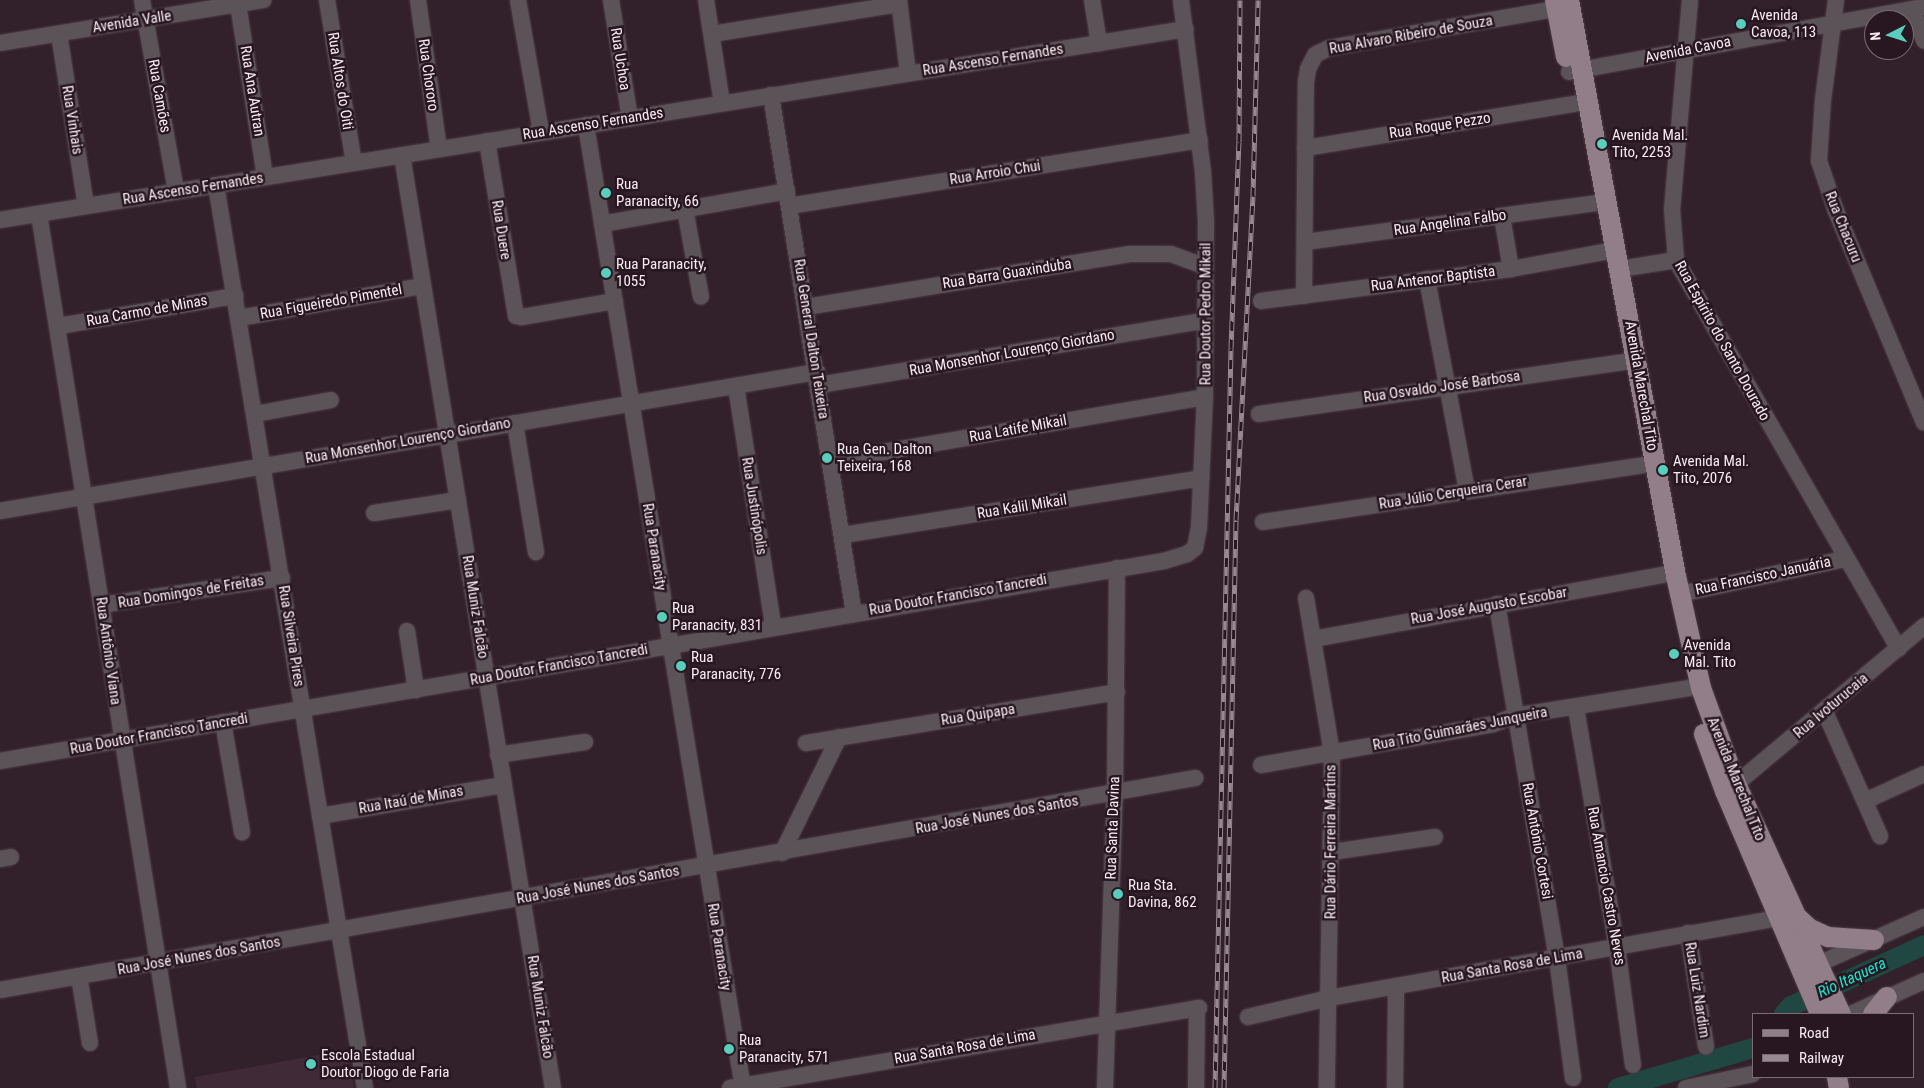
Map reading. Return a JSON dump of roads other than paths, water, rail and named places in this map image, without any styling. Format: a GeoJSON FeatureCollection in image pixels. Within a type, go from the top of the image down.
{"type":"FeatureCollection","features":[{"type":"Feature","properties":{"kind":"main road","name":"Avenida Marechal Tito"},"geometry":{"type":"LineString","coordinates":[[1563,4],[1620,269],[1680,594],[1701,688],[1785,916]]}},
{"type":"Feature","properties":{"kind":"main road","name":"Avenida Marechal Tito"},"geometry":{"type":"LineString","coordinates":[[1576,71],[1575,104],[1596,203],[1663,575],[1689,688],[1714,764],[1832,1012]]}},
{"type":"Feature","properties":{"kind":"main road"},"geometry":{"type":"LineString","coordinates":[[1785,916],[1828,937],[1874,940]]}},
{"type":"Feature","properties":{"kind":"main road"},"geometry":{"type":"LineString","coordinates":[[1874,1013],[1887,997]]}},
{"type":"Feature","properties":{"kind":"street","name":"Rua Camões"},"geometry":{"type":"LineString","coordinates":[[142,0],[176,191]]}},
{"type":"Feature","properties":{"kind":"street","name":"Avenida Valle"},"geometry":{"type":"LineString","coordinates":[[0,43],[146,21],[264,0]]}},
{"type":"Feature","properties":{"kind":"street","name":"Rua Altos do Oiti"},"geometry":{"type":"LineString","coordinates":[[327,0],[354,163]]}},
{"type":"Feature","properties":{"kind":"street","name":"Rua Chororo"},"geometry":{"type":"LineString","coordinates":[[418,0],[439,149]]}},
{"type":"Feature","properties":{"kind":"street"},"geometry":{"type":"LineString","coordinates":[[518,0],[541,132]]}},
{"type":"Feature","properties":{"kind":"street","name":"Rua Uchoa"},"geometry":{"type":"LineString","coordinates":[[611,0],[630,118]]}},
{"type":"Feature","properties":{"kind":"street"},"geometry":{"type":"LineString","coordinates":[[706,0],[722,103]]}},
{"type":"Feature","properties":{"kind":"street"},"geometry":{"type":"LineString","coordinates":[[1092,0],[1099,43]]}},
{"type":"Feature","properties":{"kind":"street","name":"Rua Doutor Pedro Mikail"},"geometry":{"type":"LineString","coordinates":[[1117,568],[1177,558],[1195,548],[1202,478],[1206,267],[1200,140],[1181,0]]}},
{"type":"Feature","properties":{"kind":"street","name":"Rua Chacuru"},"geometry":{"type":"LineString","coordinates":[[1836,0],[1822,108],[1820,161],[1836,210],[1923,417]]}},
{"type":"Feature","properties":{"kind":"street"},"geometry":{"type":"LineString","coordinates":[[712,34],[899,2],[908,73]]}},
{"type":"Feature","properties":{"kind":"street","name":"Rua Espírito do Santo Dourado"},"geometry":{"type":"LineString","coordinates":[[1688,3],[1672,210],[1676,260],[1845,559],[1899,649]]}},
{"type":"Feature","properties":{"kind":"street","name":"Rua Ana Autran"},"geometry":{"type":"LineString","coordinates":[[238,4],[265,177]]}},
{"type":"Feature","properties":{"kind":"street","name":"Rua Alvaro Ribeiro de Souza"},"geometry":{"type":"LineString","coordinates":[[1304,296],[1305,148],[1308,69],[1311,60],[1321,51],[1563,4]]}},
{"type":"Feature","properties":{"kind":"street"},"geometry":{"type":"LineString","coordinates":[[1918,8],[1923,35]]}},
{"type":"Feature","properties":{"kind":"street","name":"Avenida Cavoa"},"geometry":{"type":"LineString","coordinates":[[1576,71],[1918,8]]}},
{"type":"Feature","properties":{"kind":"street","name":"Rua Ascenso Fernandes"},"geometry":{"type":"LineString","coordinates":[[0,220],[1186,29]]}},
{"type":"Feature","properties":{"kind":"street","name":"Rua Vinhais"},"geometry":{"type":"LineString","coordinates":[[59,34],[86,206]]}},
{"type":"Feature","properties":{"kind":"street","name":"Rua General Dalton Teixeira"},"geometry":{"type":"LineString","coordinates":[[771,95],[843,535],[854,614]]}},
{"type":"Feature","properties":{"kind":"street","name":"Rua Roque Pezzo"},"geometry":{"type":"LineString","coordinates":[[1305,148],[1575,104]]}},
{"type":"Feature","properties":{"kind":"street","name":"Rua Paranacity"},"geometry":{"type":"LineString","coordinates":[[586,125],[706,866],[738,1087]]}},
{"type":"Feature","properties":{"kind":"street","name":"Rua Arroio Chui"},"geometry":{"type":"LineString","coordinates":[[602,224],[685,209],[788,198],[1200,140]]}},
{"type":"Feature","properties":{"kind":"street","name":"Rua Duere"},"geometry":{"type":"LineString","coordinates":[[487,141],[518,317],[615,301]]}},
{"type":"Feature","properties":{"kind":"street","name":"Rua Muniz Falcão"},"geometry":{"type":"LineString","coordinates":[[402,155],[553,1088]]}},
{"type":"Feature","properties":{"kind":"street","name":"Rua Silveira Pires"},"geometry":{"type":"LineString","coordinates":[[216,185],[304,709],[365,1088]]}},
{"type":"Feature","properties":{"kind":"street","name":"Rua Angelina Falbo"},"geometry":{"type":"LineString","coordinates":[[1305,242],[1596,203]]}},
{"type":"Feature","properties":{"kind":"street"},"geometry":{"type":"LineString","coordinates":[[685,209],[701,297]]}},
{"type":"Feature","properties":{"kind":"street","name":"Rua Antônio Viana"},"geometry":{"type":"LineString","coordinates":[[39,214],[58,326],[121,740],[178,1088]]}},
{"type":"Feature","properties":{"kind":"street"},"geometry":{"type":"LineString","coordinates":[[1502,216],[1511,269]]}},
{"type":"Feature","properties":{"kind":"street","name":"Rua Antenor Baptista"},"geometry":{"type":"LineString","coordinates":[[1261,301],[1511,269],[1604,252]]}},
{"type":"Feature","properties":{"kind":"street","name":"Rua Barra Guaxinduba"},"geometry":{"type":"LineString","coordinates":[[806,307],[1130,254],[1171,254],[1206,267]]}},
{"type":"Feature","properties":{"kind":"street"},"geometry":{"type":"LineString","coordinates":[[1620,269],[1676,260]]}},
{"type":"Feature","properties":{"kind":"street"},"geometry":{"type":"LineString","coordinates":[[1427,279],[1467,490]]}},
{"type":"Feature","properties":{"kind":"street","name":"Rua Figueiredo Pimentel"},"geometry":{"type":"LineString","coordinates":[[239,318],[423,286]]}},
{"type":"Feature","properties":{"kind":"street","name":"Rua Carmo de Minas"},"geometry":{"type":"LineString","coordinates":[[58,326],[235,296]]}},
{"type":"Feature","properties":{"kind":"street","name":"Rua Monsenhor Lourenço Giordano"},"geometry":{"type":"LineString","coordinates":[[0,511],[264,467],[631,402],[736,386],[818,379],[1206,320]]}},
{"type":"Feature","properties":{"kind":"street","name":"Rua Osvaldo José Barbosa"},"geometry":{"type":"LineString","coordinates":[[1259,414],[1624,362]]}},
{"type":"Feature","properties":{"kind":"street","name":"Rua Justinópolis"},"geometry":{"type":"LineString","coordinates":[[736,386],[773,626]]}},
{"type":"Feature","properties":{"kind":"street","name":"Rua Latife Mikail"},"geometry":{"type":"LineString","coordinates":[[831,461],[1205,398]]}},
{"type":"Feature","properties":{"kind":"street"},"geometry":{"type":"LineString","coordinates":[[255,414],[331,400]]}},
{"type":"Feature","properties":{"kind":"street"},"geometry":{"type":"LineString","coordinates":[[515,423],[536,552]]}},
{"type":"Feature","properties":{"kind":"street","name":"Rua Júlio Cerqueira Cerar"},"geometry":{"type":"LineString","coordinates":[[1263,522],[1643,465]]}},
{"type":"Feature","properties":{"kind":"street","name":"Rua Kalil Mikail"},"geometry":{"type":"LineString","coordinates":[[843,535],[1202,478]]}},
{"type":"Feature","properties":{"kind":"street"},"geometry":{"type":"LineString","coordinates":[[374,513],[458,500]]}},
{"type":"Feature","properties":{"kind":"street","name":"Rua Francisco Januária"},"geometry":{"type":"LineString","coordinates":[[1680,594],[1845,559]]}},
{"type":"Feature","properties":{"kind":"street","name":"Rua Doutor Francisco Tancredi"},"geometry":{"type":"LineString","coordinates":[[1,756],[121,740],[1117,568]]}},
{"type":"Feature","properties":{"kind":"street","name":"Rua Santa Davina"},"geometry":{"type":"LineString","coordinates":[[1105,1088],[1105,1023],[1115,793],[1117,568]]}},
{"type":"Feature","properties":{"kind":"street","name":"Rua José Augusto Escobar"},"geometry":{"type":"LineString","coordinates":[[1314,639],[1663,575]]}},
{"type":"Feature","properties":{"kind":"street","name":"Rua Domingos de Freitas"},"geometry":{"type":"LineString","coordinates":[[101,605],[282,578]]}},
{"type":"Feature","properties":{"kind":"street","name":"Rua Dário Ferreira Martins"},"geometry":{"type":"LineString","coordinates":[[1306,598],[1332,753],[1327,1088]]}},
{"type":"Feature","properties":{"kind":"street","name":"Rua Antônio Cortesi"},"geometry":{"type":"LineString","coordinates":[[1497,604],[1557,958],[1573,1078]]}},
{"type":"Feature","properties":{"kind":"street","name":"Rua Ivoturucaia"},"geometry":{"type":"LineString","coordinates":[[1736,784],[1825,712],[1924,626]]}},
{"type":"Feature","properties":{"kind":"street"},"geometry":{"type":"LineString","coordinates":[[408,631],[416,690]]}},
{"type":"Feature","properties":{"kind":"street","name":"Rua Tito Guimarães Junqueira"},"geometry":{"type":"LineString","coordinates":[[1262,765],[1493,724],[1516,716],[1576,708],[1689,688]]}},
{"type":"Feature","properties":{"kind":"street","name":"Rua Quipapa"},"geometry":{"type":"LineString","coordinates":[[806,743],[1117,692]]}},
{"type":"Feature","properties":{"kind":"street","name":"Rua Amancio Castro Neves"},"geometry":{"type":"LineString","coordinates":[[1576,708],[1617,947],[1633,1065]]}},
{"type":"Feature","properties":{"kind":"street"},"geometry":{"type":"LineString","coordinates":[[1825,712],[1880,836]]}},
{"type":"Feature","properties":{"kind":"street"},"geometry":{"type":"LineString","coordinates":[[223,722],[242,832]]}},
{"type":"Feature","properties":{"kind":"street"},"geometry":{"type":"LineString","coordinates":[[782,853],[840,737]]}},
{"type":"Feature","properties":{"kind":"street"},"geometry":{"type":"LineString","coordinates":[[498,755],[585,742]]}},
{"type":"Feature","properties":{"kind":"street"},"geometry":{"type":"LineString","coordinates":[[1865,801],[1924,774]]}},
{"type":"Feature","properties":{"kind":"street","name":"Rua José Nunes dos Santos"},"geometry":{"type":"LineString","coordinates":[[0,990],[339,932],[1195,778]]}},
{"type":"Feature","properties":{"kind":"street","name":"Rua Itaú de Minas"},"geometry":{"type":"LineString","coordinates":[[320,816],[503,785]]}},
{"type":"Feature","properties":{"kind":"street"},"geometry":{"type":"LineString","coordinates":[[1332,852],[1434,837]]}},
{"type":"Feature","properties":{"kind":"street","name":"Rua Santa Rosa de Lima"},"geometry":{"type":"LineString","coordinates":[[1248,1017],[1329,998],[1785,916]]}},
{"type":"Feature","properties":{"kind":"street"},"geometry":{"type":"LineString","coordinates":[[1813,973],[1874,940],[1924,917]]}},
{"type":"Feature","properties":{"kind":"street","name":"Rua Luiz Nardim"},"geometry":{"type":"LineString","coordinates":[[1688,933],[1706,1047]]}},
{"type":"Feature","properties":{"kind":"street"},"geometry":{"type":"LineString","coordinates":[[79,976],[90,1043]]}},
{"type":"Feature","properties":{"kind":"street"},"geometry":{"type":"LineString","coordinates":[[1832,1012],[1887,997],[1924,981]]}},
{"type":"Feature","properties":{"kind":"street"},"geometry":{"type":"LineString","coordinates":[[1395,1088],[1396,986]]}},
{"type":"Feature","properties":{"kind":"street","name":"Rua Santa Rosa de Lima"},"geometry":{"type":"LineString","coordinates":[[738,1087],[1198,1008],[1196,1088]]}},
{"type":"Feature","properties":{"kind":"street"},"geometry":{"type":"LineString","coordinates":[[1686,1088],[1752,1074]]}},
{"type":"Feature","properties":{"kind":"waterway","name":"Rio Itaquera"},"geometry":{"type":"LineString","coordinates":[[1785,1013],[1791,1006],[1924,945]]}},
{"type":"Feature","properties":{"kind":"waterway","name":"Rio Itaquera"},"geometry":{"type":"LineString","coordinates":[[1618,1088],[1752,1048]]}},
{"type":"Feature","properties":{"kind":"railway"},"geometry":{"type":"LineString","coordinates":[[1215,1088],[1231,348],[1239,142],[1240,0]]}},
{"type":"Feature","properties":{"kind":"railway"},"geometry":{"type":"LineString","coordinates":[[1224,1088],[1236,520],[1253,196],[1258,0]]}},
{"type":"Feature","properties":{"kind":"place","name":"Avenida Cavoa, 113"},"geometry":{"type":"Point","coordinates":[1741,24]}},
{"type":"Feature","properties":{"kind":"place","name":"Avenida Mal. Tito, 2253"},"geometry":{"type":"Point","coordinates":[1602,144]}},
{"type":"Feature","properties":{"kind":"place","name":"Rua Paranacity, 66"},"geometry":{"type":"Point","coordinates":[606,193]}},
{"type":"Feature","properties":{"kind":"place","name":"Rua Paranacity, 1055"},"geometry":{"type":"Point","coordinates":[606,273]}},
{"type":"Feature","properties":{"kind":"place","name":"Rua Gen. Dalton Teixeira, 168"},"geometry":{"type":"Point","coordinates":[827,458]}},
{"type":"Feature","properties":{"kind":"place","name":"Avenida Mal. Tito, 2076"},"geometry":{"type":"Point","coordinates":[1663,470]}},
{"type":"Feature","properties":{"kind":"place","name":"Rua Paranacity, 831"},"geometry":{"type":"Point","coordinates":[662,617]}},
{"type":"Feature","properties":{"kind":"place","name":"Avenida Mal. Tito"},"geometry":{"type":"Point","coordinates":[1674,654]}},
{"type":"Feature","properties":{"kind":"place","name":"Rua Paranacity, 776"},"geometry":{"type":"Point","coordinates":[681,666]}},
{"type":"Feature","properties":{"kind":"place","name":"Rua Sta. Davina, 862"},"geometry":{"type":"Point","coordinates":[1118,894]}},
{"type":"Feature","properties":{"kind":"place","name":"Rua Paranacity, 571"},"geometry":{"type":"Point","coordinates":[729,1049]}},
{"type":"Feature","properties":{"kind":"place","name":"Escola Estadual Doutor Diogo de Faria"},"geometry":{"type":"Point","coordinates":[311,1064]}}]}
